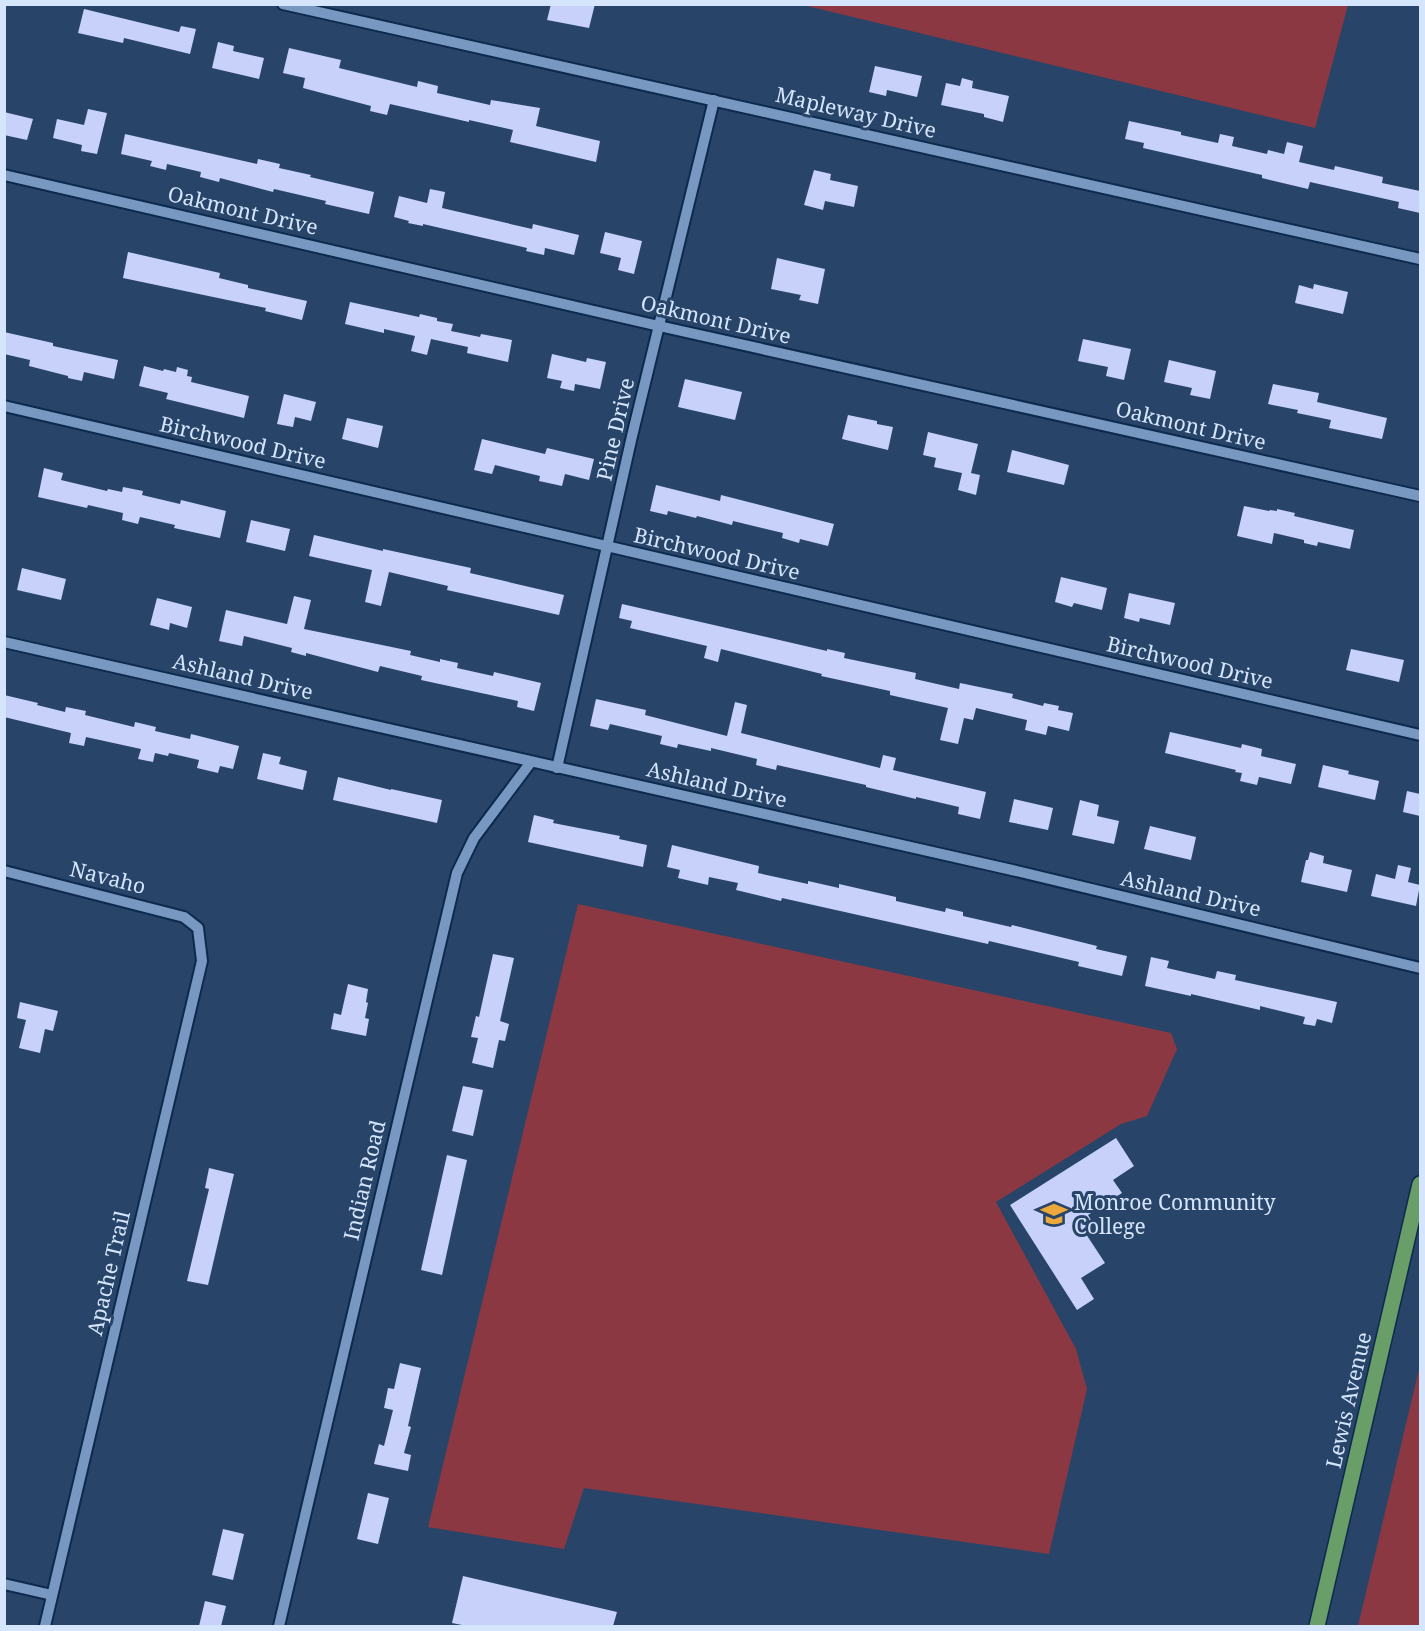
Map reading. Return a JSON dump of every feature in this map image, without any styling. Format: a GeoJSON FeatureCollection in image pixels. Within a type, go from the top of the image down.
{"type":"FeatureCollection","features":[{"type":"Feature","properties":{"kind":"main road","name":"Lewis Avenue"},"geometry":{"type":"LineString","coordinates":[[1317,1626],[1420,1184]]}},
{"type":"Feature","properties":{"kind":"street","name":"Mapleway Drive"},"geometry":{"type":"LineString","coordinates":[[283,4],[1420,259]]}},
{"type":"Feature","properties":{"kind":"street","name":"Pine Drive"},"geometry":{"type":"LineString","coordinates":[[557,768],[632,436],[714,100]]}},
{"type":"Feature","properties":{"kind":"street","name":"Oakmont Drive"},"geometry":{"type":"LineString","coordinates":[[4,176],[659,326],[1420,496]]}},
{"type":"Feature","properties":{"kind":"street","name":"Birchwood Drive"},"geometry":{"type":"LineString","coordinates":[[4,406],[1420,735]]}},
{"type":"Feature","properties":{"kind":"street","name":"Ashland Drive"},"geometry":{"type":"LineString","coordinates":[[4,642],[1012,870],[1420,968]]}},
{"type":"Feature","properties":{"kind":"street","name":"Indian Road"},"geometry":{"type":"LineString","coordinates":[[279,1626],[457,873],[474,838],[531,762]]}},
{"type":"Feature","properties":{"kind":"street","name":"Navaho"},"geometry":{"type":"LineString","coordinates":[[4,872],[159,909],[184,917],[198,928]]}},
{"type":"Feature","properties":{"kind":"street","name":"Apache Trail"},"geometry":{"type":"LineString","coordinates":[[45,1626],[202,961],[198,928]]}},
{"type":"Feature","properties":{"kind":"street"},"geometry":{"type":"LineString","coordinates":[[4,1584],[52,1595]]}},
{"type":"Feature","properties":{"kind":"shaded area"},"geometry":{"type":"Polygon","coordinates":[[[803,5],[1348,5],[1315,128],[803,5]]]}},
{"type":"Feature","properties":{"kind":"shaded area"},"geometry":{"type":"Polygon","coordinates":[[[578,904],[1171,1033],[1177,1049],[1147,1116],[1121,1124],[996,1202],[1076,1349],[1087,1389],[1049,1554],[584,1488],[564,1549],[428,1527],[578,904]]]}},
{"type":"Feature","properties":{"kind":"shaded area"},"geometry":{"type":"Polygon","coordinates":[[[1420,1365],[1420,1626],[1358,1626],[1420,1365]]]}},
{"type":"Feature","properties":{"kind":"building"},"geometry":{"type":"Polygon","coordinates":[[[551,4],[595,4],[589,28],[547,20],[551,4]]]}},
{"type":"Feature","properties":{"kind":"building"},"geometry":{"type":"Polygon","coordinates":[[[84,9],[179,32],[181,26],[196,29],[190,54],[124,38],[123,43],[78,33],[84,9]]]}},
{"type":"Feature","properties":{"kind":"building"},"geometry":{"type":"Polygon","coordinates":[[[218,42],[234,46],[233,51],[264,58],[259,79],[212,68],[218,42]]]}},
{"type":"Feature","properties":{"kind":"building"},"geometry":{"type":"Polygon","coordinates":[[[289,48],[341,60],[339,68],[417,87],[418,81],[438,86],[437,93],[490,105],[491,100],[540,108],[536,126],[600,141],[596,162],[510,142],[513,130],[390,104],[387,115],[370,111],[371,106],[303,88],[305,78],[283,73],[289,48]]]}},
{"type":"Feature","properties":{"kind":"building"},"geometry":{"type":"Polygon","coordinates":[[[875,66],[922,76],[917,97],[887,90],[886,96],[869,92],[875,66]]]}},
{"type":"Feature","properties":{"kind":"building"},"geometry":{"type":"Polygon","coordinates":[[[962,78],[973,81],[972,88],[1009,96],[1003,122],[984,117],[984,114],[941,105],[946,83],[960,86],[962,78]]]}},
{"type":"Feature","properties":{"kind":"building"},"geometry":{"type":"Polygon","coordinates":[[[88,109],[107,113],[97,154],[81,151],[82,145],[53,138],[57,119],[84,125],[88,109]]]}},
{"type":"Feature","properties":{"kind":"building"},"geometry":{"type":"Polygon","coordinates":[[[4,112],[33,119],[27,140],[4,135],[4,112]]]}},
{"type":"Feature","properties":{"kind":"building"},"geometry":{"type":"Polygon","coordinates":[[[1129,121],[1218,143],[1220,134],[1234,137],[1232,146],[1267,154],[1268,150],[1284,154],[1287,142],[1303,146],[1299,162],[1334,170],[1335,166],[1383,177],[1382,183],[1420,191],[1420,213],[1398,208],[1399,202],[1310,182],[1308,189],[1262,178],[1262,175],[1143,148],[1144,143],[1125,139],[1129,121]]]}},
{"type":"Feature","properties":{"kind":"building"},"geometry":{"type":"Polygon","coordinates":[[[125,134],[257,164],[258,159],[280,164],[279,168],[374,192],[369,214],[274,189],[273,192],[220,178],[219,182],[200,177],[201,172],[167,164],[166,170],[150,166],[152,161],[121,154],[125,134]]]}},
{"type":"Feature","properties":{"kind":"building"},"geometry":{"type":"Polygon","coordinates":[[[814,170],[831,174],[830,180],[858,186],[854,207],[825,201],[823,210],[804,205],[814,170]]]}},
{"type":"Feature","properties":{"kind":"building"},"geometry":{"type":"Polygon","coordinates":[[[430,189],[445,192],[442,208],[532,229],[533,224],[579,235],[574,255],[545,248],[544,255],[526,251],[527,248],[423,224],[423,226],[408,223],[409,221],[394,217],[399,196],[427,203],[430,189]]]}},
{"type":"Feature","properties":{"kind":"building"},"geometry":{"type":"Polygon","coordinates":[[[605,232],[642,241],[634,274],[618,270],[621,258],[600,253],[605,232]]]}},
{"type":"Feature","properties":{"kind":"building"},"geometry":{"type":"Polygon","coordinates":[[[128,252],[220,273],[219,278],[248,285],[248,288],[307,301],[302,320],[265,311],[266,308],[123,278],[128,252]]]}},
{"type":"Feature","properties":{"kind":"building"},"geometry":{"type":"Polygon","coordinates":[[[777,258],[825,269],[818,304],[799,300],[801,295],[771,289],[777,258]]]}},
{"type":"Feature","properties":{"kind":"building"},"geometry":{"type":"Polygon","coordinates":[[[1314,284],[1348,292],[1343,314],[1295,303],[1299,285],[1313,289],[1314,284]]]}},
{"type":"Feature","properties":{"kind":"building"},"geometry":{"type":"Polygon","coordinates":[[[350,302],[419,317],[420,314],[437,318],[437,321],[453,324],[451,331],[512,340],[508,362],[467,353],[468,347],[431,339],[427,355],[411,351],[415,336],[384,329],[384,333],[345,324],[350,302]]]}},
{"type":"Feature","properties":{"kind":"building"},"geometry":{"type":"Polygon","coordinates":[[[4,332],[53,343],[53,346],[118,360],[114,379],[84,372],[82,381],[29,366],[30,360],[4,354],[4,332]]]}},
{"type":"Feature","properties":{"kind":"building"},"geometry":{"type":"Polygon","coordinates":[[[1083,339],[1131,349],[1124,380],[1106,376],[1108,367],[1078,361],[1083,339]]]}},
{"type":"Feature","properties":{"kind":"building"},"geometry":{"type":"Polygon","coordinates":[[[552,354],[586,362],[587,358],[606,362],[600,389],[575,384],[574,391],[560,388],[562,381],[547,378],[552,354]]]}},
{"type":"Feature","properties":{"kind":"building"},"geometry":{"type":"Polygon","coordinates":[[[1169,360],[1216,371],[1210,399],[1190,395],[1192,388],[1164,382],[1169,360]]]}},
{"type":"Feature","properties":{"kind":"building"},"geometry":{"type":"Polygon","coordinates":[[[144,366],[163,371],[164,369],[176,372],[177,367],[188,370],[187,376],[192,377],[191,382],[249,396],[244,418],[166,399],[168,393],[139,386],[144,366]]]}},
{"type":"Feature","properties":{"kind":"building"},"geometry":{"type":"Polygon","coordinates":[[[685,379],[742,392],[735,420],[678,407],[685,379]]]}},
{"type":"Feature","properties":{"kind":"building"},"geometry":{"type":"Polygon","coordinates":[[[1273,384],[1319,393],[1317,402],[1387,418],[1382,439],[1329,428],[1331,420],[1268,404],[1273,384]]]}},
{"type":"Feature","properties":{"kind":"building"},"geometry":{"type":"Polygon","coordinates":[[[284,394],[316,402],[311,421],[295,417],[293,427],[277,424],[284,394]]]}},
{"type":"Feature","properties":{"kind":"building"},"geometry":{"type":"Polygon","coordinates":[[[848,415],[893,427],[888,450],[842,439],[848,415]]]}},
{"type":"Feature","properties":{"kind":"building"},"geometry":{"type":"Polygon","coordinates":[[[347,418],[383,426],[378,448],[342,439],[347,418]]]}},
{"type":"Feature","properties":{"kind":"building"},"geometry":{"type":"Polygon","coordinates":[[[928,432],[978,444],[971,473],[980,475],[976,495],[958,490],[962,473],[934,467],[936,458],[923,455],[928,432]]]}},
{"type":"Feature","properties":{"kind":"building"},"geometry":{"type":"Polygon","coordinates":[[[482,439],[545,454],[547,448],[594,459],[589,480],[565,474],[562,486],[539,481],[540,476],[495,465],[492,474],[474,470],[482,439]]]}},
{"type":"Feature","properties":{"kind":"building"},"geometry":{"type":"Polygon","coordinates":[[[1012,450],[1069,465],[1064,485],[1007,472],[1012,450]]]}},
{"type":"Feature","properties":{"kind":"building"},"geometry":{"type":"Polygon","coordinates":[[[44,468],[63,473],[61,480],[107,491],[108,489],[122,492],[123,487],[143,491],[142,495],[180,504],[181,500],[226,511],[220,538],[174,528],[175,525],[140,517],[138,524],[122,520],[123,513],[38,497],[44,468]]]}},
{"type":"Feature","properties":{"kind":"building"},"geometry":{"type":"Polygon","coordinates":[[[656,485],[720,501],[721,495],[834,524],[828,546],[800,539],[799,543],[782,538],[783,533],[733,521],[732,525],[668,511],[667,515],[650,511],[656,485]]]}},
{"type":"Feature","properties":{"kind":"building"},"geometry":{"type":"Polygon","coordinates":[[[1244,506],[1269,511],[1277,511],[1277,509],[1295,513],[1294,516],[1354,530],[1350,549],[1318,542],[1317,546],[1304,543],[1304,540],[1274,533],[1272,544],[1237,536],[1244,506]]]}},
{"type":"Feature","properties":{"kind":"building"},"geometry":{"type":"Polygon","coordinates":[[[251,520],[290,529],[285,551],[246,542],[251,520]]]}},
{"type":"Feature","properties":{"kind":"building"},"geometry":{"type":"Polygon","coordinates":[[[314,535],[471,568],[470,573],[564,595],[559,615],[447,590],[448,586],[389,572],[381,606],[365,602],[372,570],[309,556],[314,535]]]}},
{"type":"Feature","properties":{"kind":"building"},"geometry":{"type":"Polygon","coordinates":[[[22,568],[66,579],[61,600],[17,590],[22,568]]]}},
{"type":"Feature","properties":{"kind":"building"},"geometry":{"type":"Polygon","coordinates":[[[1061,577],[1107,588],[1102,610],[1074,603],[1072,607],[1055,602],[1061,577]]]}},
{"type":"Feature","properties":{"kind":"building"},"geometry":{"type":"Polygon","coordinates":[[[1129,593],[1175,603],[1170,625],[1140,618],[1139,622],[1124,618],[1129,593]]]}},
{"type":"Feature","properties":{"kind":"building"},"geometry":{"type":"Polygon","coordinates":[[[294,596],[311,600],[304,629],[411,651],[410,655],[440,662],[440,659],[458,663],[457,668],[493,676],[494,672],[541,683],[534,711],[517,707],[518,701],[421,680],[422,676],[380,666],[378,672],[306,653],[306,656],[291,652],[292,648],[244,636],[242,646],[219,641],[226,610],[287,624],[294,596]]]}},
{"type":"Feature","properties":{"kind":"building"},"geometry":{"type":"Polygon","coordinates":[[[157,598],[192,607],[187,628],[170,623],[169,630],[150,625],[157,598]]]}},
{"type":"Feature","properties":{"kind":"building"},"geometry":{"type":"Polygon","coordinates":[[[622,604],[827,651],[827,649],[845,653],[844,658],[916,673],[915,679],[959,689],[960,683],[1013,694],[1012,698],[1043,706],[1044,703],[1059,706],[1058,710],[1073,713],[1069,731],[1048,726],[1046,735],[1025,730],[1027,720],[976,708],[973,720],[964,718],[958,744],[940,740],[948,708],[890,695],[890,691],[821,676],[822,674],[721,649],[718,662],[704,658],[707,646],[630,628],[632,621],[619,618],[622,604]]]}},
{"type":"Feature","properties":{"kind":"building"},"geometry":{"type":"Polygon","coordinates":[[[1351,649],[1404,660],[1399,682],[1346,670],[1351,649]]]}},
{"type":"Feature","properties":{"kind":"building"},"geometry":{"type":"Polygon","coordinates":[[[4,695],[65,712],[66,707],[86,711],[85,715],[134,727],[135,722],[156,727],[155,731],[190,739],[191,734],[239,746],[233,769],[220,766],[218,773],[197,768],[199,760],[169,753],[168,756],[155,753],[153,762],[138,759],[141,749],[86,737],[84,746],[69,743],[71,733],[4,717],[4,695]]]}},
{"type":"Feature","properties":{"kind":"building"},"geometry":{"type":"Polygon","coordinates":[[[596,699],[646,710],[645,715],[727,736],[735,702],[747,705],[741,733],[880,768],[883,755],[896,758],[893,770],[986,792],[980,819],[958,814],[959,807],[916,797],[916,799],[777,765],[776,770],[756,765],[757,759],[711,748],[711,751],[678,744],[677,748],[660,744],[662,736],[610,724],[608,730],[590,726],[596,699]]]}},
{"type":"Feature","properties":{"kind":"building"},"geometry":{"type":"Polygon","coordinates":[[[1170,732],[1241,748],[1242,744],[1262,749],[1261,756],[1296,764],[1291,784],[1259,777],[1257,785],[1240,781],[1242,773],[1235,772],[1236,770],[1165,753],[1170,732]]]}},
{"type":"Feature","properties":{"kind":"building"},"geometry":{"type":"Polygon","coordinates":[[[263,753],[281,757],[279,764],[307,771],[303,790],[257,779],[263,753]]]}},
{"type":"Feature","properties":{"kind":"building"},"geometry":{"type":"Polygon","coordinates":[[[1323,765],[1379,781],[1375,800],[1318,787],[1323,765]]]}},
{"type":"Feature","properties":{"kind":"building"},"geometry":{"type":"Polygon","coordinates":[[[338,777],[442,800],[437,823],[333,800],[338,777]]]}},
{"type":"Feature","properties":{"kind":"building"},"geometry":{"type":"Polygon","coordinates":[[[1407,791],[1420,794],[1420,816],[1403,812],[1407,791]]]}},
{"type":"Feature","properties":{"kind":"building"},"geometry":{"type":"Polygon","coordinates":[[[1014,799],[1053,808],[1048,830],[1009,822],[1014,799]]]}},
{"type":"Feature","properties":{"kind":"building"},"geometry":{"type":"Polygon","coordinates":[[[1080,800],[1099,805],[1097,816],[1119,821],[1114,844],[1072,835],[1080,800]]]}},
{"type":"Feature","properties":{"kind":"building"},"geometry":{"type":"Polygon","coordinates":[[[534,815],[554,820],[553,823],[620,836],[619,839],[647,845],[643,867],[528,842],[534,815]]]}},
{"type":"Feature","properties":{"kind":"building"},"geometry":{"type":"Polygon","coordinates":[[[1150,826],[1196,837],[1191,860],[1144,849],[1150,826]]]}},
{"type":"Feature","properties":{"kind":"building"},"geometry":{"type":"Polygon","coordinates":[[[672,845],[759,866],[758,873],[808,884],[808,881],[839,888],[839,884],[896,897],[896,901],[945,912],[946,908],[963,912],[963,916],[1011,927],[1012,925],[1097,946],[1096,949],[1127,956],[1122,976],[1078,966],[1079,962],[989,941],[988,944],[782,898],[781,901],[736,890],[738,883],[709,877],[708,885],[678,878],[680,870],[667,867],[672,845]]]}},
{"type":"Feature","properties":{"kind":"building"},"geometry":{"type":"Polygon","coordinates":[[[1310,852],[1324,856],[1323,863],[1352,870],[1347,892],[1301,882],[1310,852]]]}},
{"type":"Feature","properties":{"kind":"building"},"geometry":{"type":"Polygon","coordinates":[[[1398,865],[1411,868],[1408,882],[1420,885],[1416,906],[1371,896],[1376,874],[1395,879],[1398,865]]]}},
{"type":"Feature","properties":{"kind":"building"},"geometry":{"type":"Polygon","coordinates":[[[493,954],[514,958],[500,1021],[509,1024],[505,1041],[499,1040],[493,1068],[472,1063],[478,1038],[471,1037],[476,1016],[479,1017],[493,954]]]}},
{"type":"Feature","properties":{"kind":"building"},"geometry":{"type":"Polygon","coordinates":[[[1151,957],[1169,961],[1167,968],[1215,979],[1217,971],[1236,975],[1235,980],[1337,1002],[1332,1023],[1317,1019],[1315,1026],[1303,1024],[1305,1017],[1260,1006],[1260,1010],[1145,986],[1151,957]]]}},
{"type":"Feature","properties":{"kind":"building"},"geometry":{"type":"Polygon","coordinates":[[[348,984],[368,989],[365,1018],[369,1019],[366,1036],[331,1029],[334,1013],[341,1015],[348,984]]]}},
{"type":"Feature","properties":{"kind":"building"},"geometry":{"type":"Polygon","coordinates":[[[20,1002],[58,1011],[53,1031],[45,1029],[40,1053],[19,1048],[26,1020],[17,1018],[20,1002]]]}},
{"type":"Feature","properties":{"kind":"building"},"geometry":{"type":"Polygon","coordinates":[[[463,1086],[483,1090],[473,1136],[452,1131],[463,1086]]]}},
{"type":"Feature","properties":{"kind":"building"},"geometry":{"type":"Polygon","coordinates":[[[1116,1138],[1134,1166],[1113,1180],[1122,1193],[1088,1215],[1094,1225],[1084,1231],[1105,1263],[1081,1278],[1094,1299],[1077,1310],[1010,1205],[1116,1138]]]}},
{"type":"Feature","properties":{"kind":"building"},"geometry":{"type":"Polygon","coordinates":[[[447,1155],[467,1160],[442,1275],[421,1270],[447,1155]]]}},
{"type":"Feature","properties":{"kind":"building"},"geometry":{"type":"Polygon","coordinates":[[[209,1168],[234,1174],[208,1285],[187,1281],[209,1189],[205,1188],[209,1168]]]}},
{"type":"Feature","properties":{"kind":"building"},"geometry":{"type":"Polygon","coordinates":[[[400,1363],[421,1368],[404,1453],[411,1455],[408,1471],[374,1464],[379,1444],[384,1446],[393,1410],[384,1408],[388,1388],[394,1389],[400,1363]]]}},
{"type":"Feature","properties":{"kind":"building"},"geometry":{"type":"Polygon","coordinates":[[[368,1493],[389,1498],[378,1544],[357,1539],[368,1493]]]}},
{"type":"Feature","properties":{"kind":"building"},"geometry":{"type":"Polygon","coordinates":[[[223,1529],[244,1534],[233,1580],[212,1575],[223,1529]]]}},
{"type":"Feature","properties":{"kind":"building"},"geometry":{"type":"Polygon","coordinates":[[[463,1576],[617,1612],[613,1626],[467,1626],[452,1623],[463,1576]]]}},
{"type":"Feature","properties":{"kind":"building"},"geometry":{"type":"Polygon","coordinates":[[[205,1601],[226,1606],[221,1626],[199,1626],[205,1601]]]}},
{"type":"Feature","properties":{"kind":"place","name":"Monroe Community College"},"geometry":{"type":"Point","coordinates":[1054,1214]}}]}
